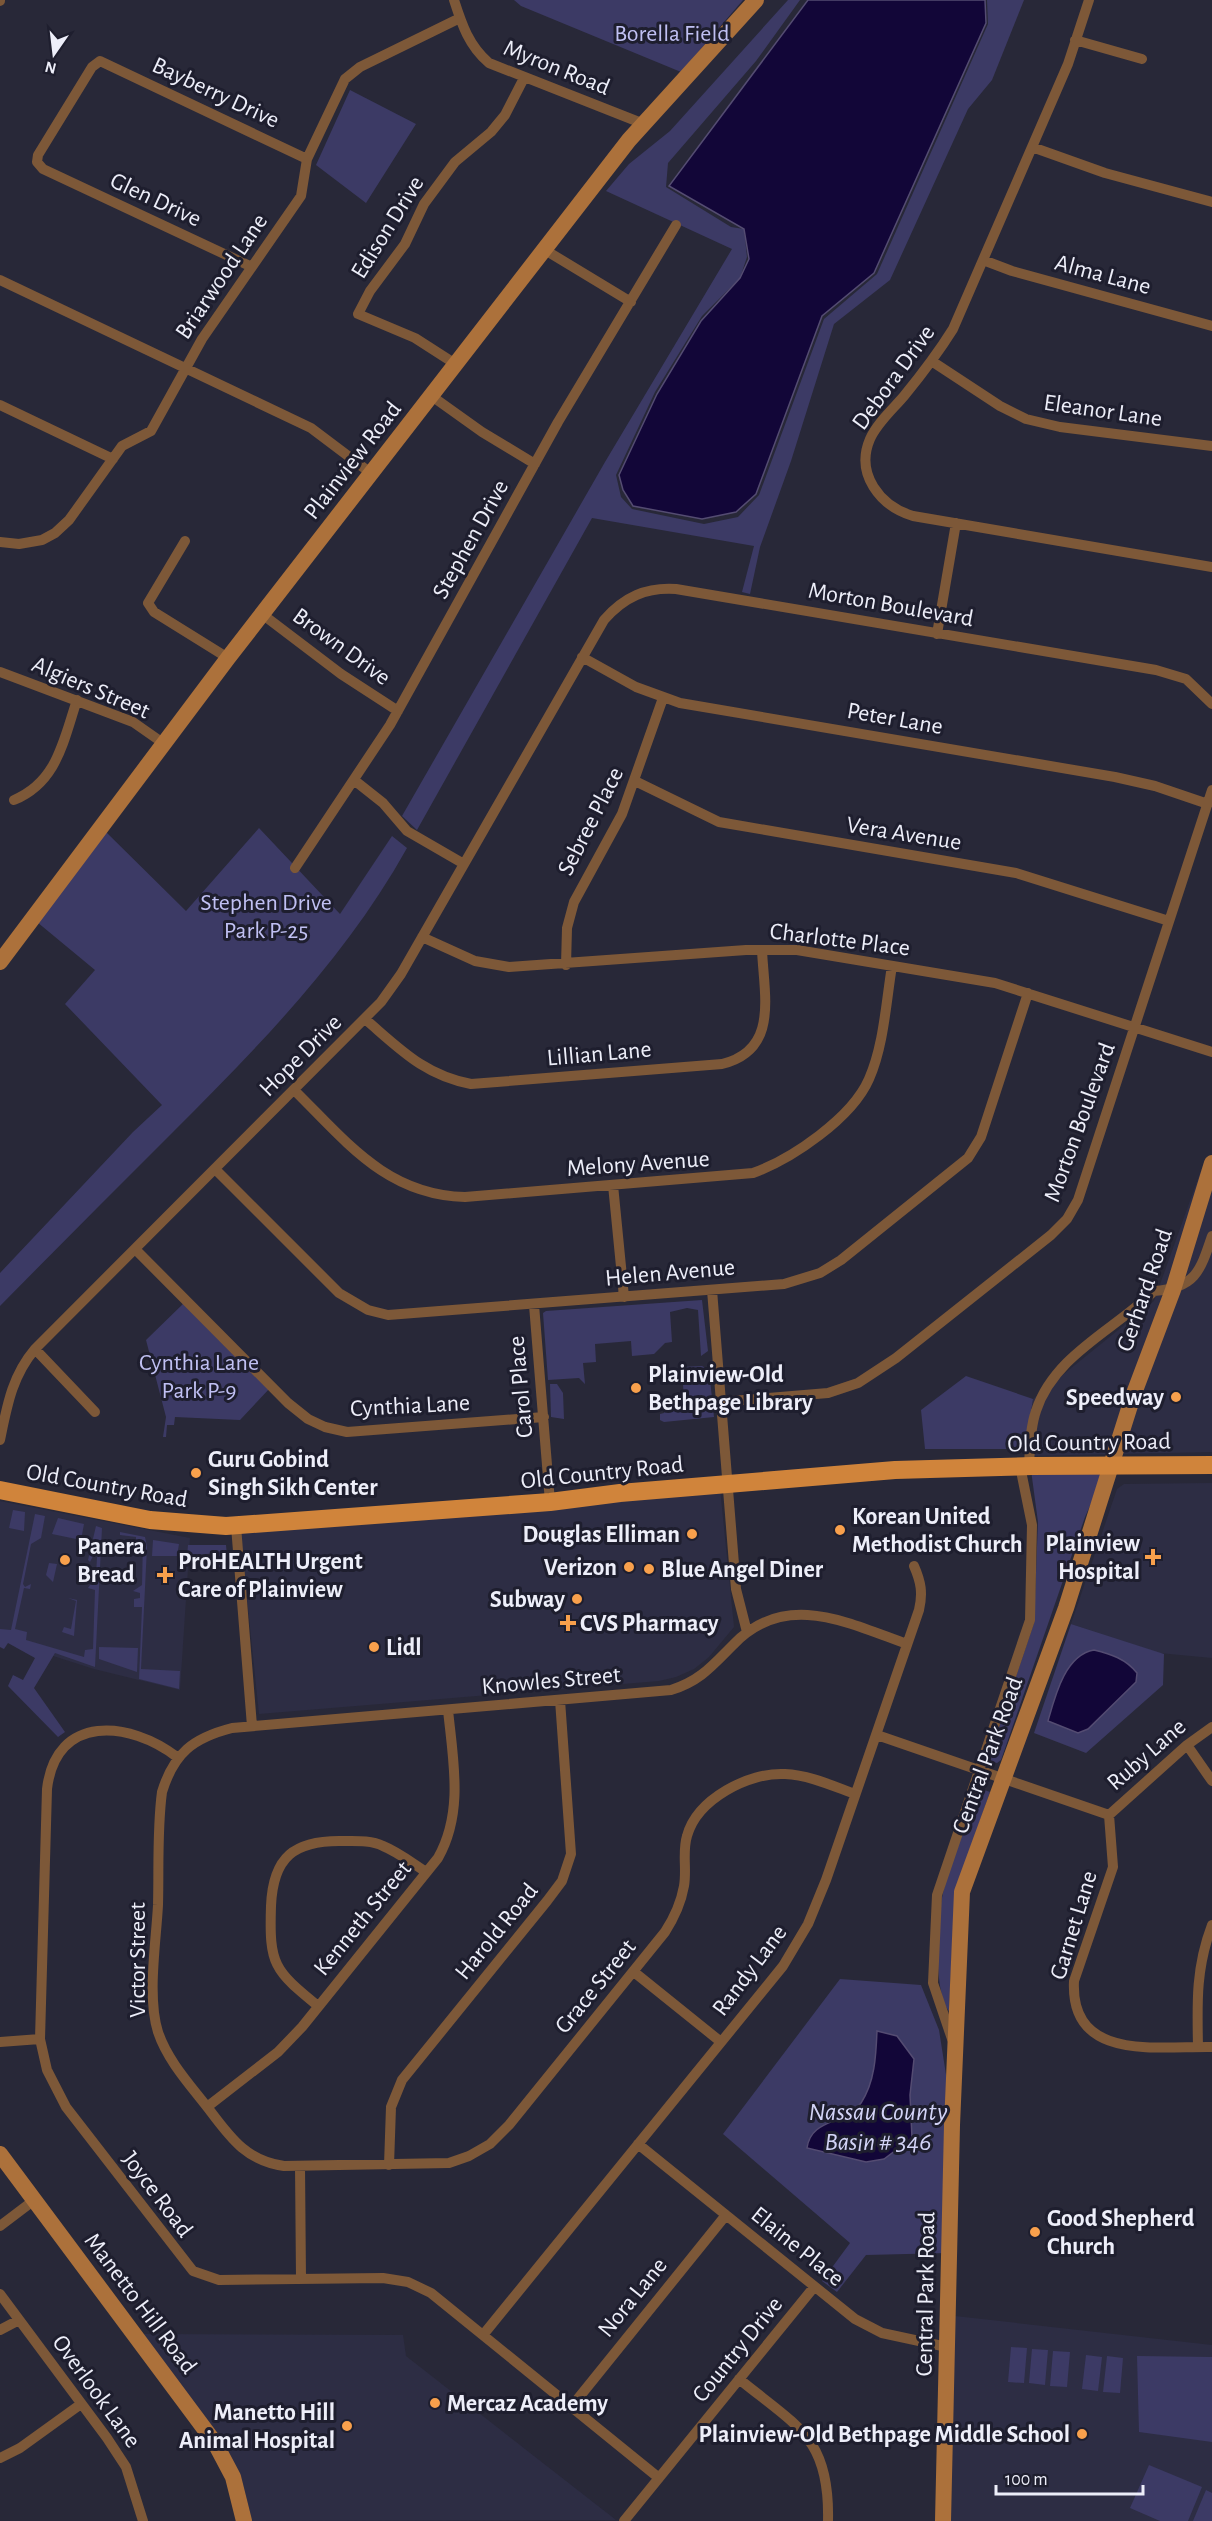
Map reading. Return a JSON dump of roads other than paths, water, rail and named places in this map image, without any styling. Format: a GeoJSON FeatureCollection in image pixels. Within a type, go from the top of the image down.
{"type":"FeatureCollection","features":[{"type":"Feature","properties":{"kind":"main road","name":"Plainview Road"},"geometry":{"type":"LineString","coordinates":[[0,962],[228,658],[644,124],[756,0]]}},
{"type":"Feature","properties":{"kind":"main road","name":"Gerhard Road"},"geometry":{"type":"LineString","coordinates":[[1111,1467],[1156,1329],[1173,1290],[1212,1163]]}},
{"type":"Feature","properties":{"kind":"main road","name":"Old Country Road"},"geometry":{"type":"LineString","coordinates":[[0,1490],[150,1521],[236,1526],[550,1502],[895,1470],[1025,1466],[1212,1465]]}},
{"type":"Feature","properties":{"kind":"main road","name":"Central Park Road"},"geometry":{"type":"LineString","coordinates":[[942,2521],[962,1892],[1066,1608],[1111,1467]]}},
{"type":"Feature","properties":{"kind":"main road","name":"Manetto Hill Road"},"geometry":{"type":"LineString","coordinates":[[0,2154],[215,2444],[233,2477],[244,2521]]}},
{"type":"Feature","properties":{"kind":"street","name":"Myron Road"},"geometry":{"type":"LineString","coordinates":[[454,0],[476,52],[489,63],[644,124]]}},
{"type":"Feature","properties":{"kind":"street","name":"Debora Drive"},"geometry":{"type":"LineString","coordinates":[[1089,0],[1068,64],[953,330],[933,362],[874,431],[869,441],[866,464],[873,487],[890,507],[913,516],[1212,567]]}},
{"type":"Feature","properties":{"kind":"street","name":"Briarwood Lane"},"geometry":{"type":"LineString","coordinates":[[0,542],[19,544],[42,540],[55,533],[69,520],[122,446],[151,431],[202,339],[301,196],[307,159],[338,94],[351,74],[360,67],[460,18]]}},
{"type":"Feature","properties":{"kind":"street"},"geometry":{"type":"LineString","coordinates":[[1075,40],[1142,58]]}},
{"type":"Feature","properties":{"kind":"street","name":"Bayberry Drive"},"geometry":{"type":"LineString","coordinates":[[43,169],[37,162],[38,155],[92,66],[100,61],[307,159]]}},
{"type":"Feature","properties":{"kind":"street","name":"Edison Drive"},"geometry":{"type":"LineString","coordinates":[[457,365],[415,338],[358,314],[370,291],[405,244],[424,204],[455,162],[491,132],[505,115],[524,78]]}},
{"type":"Feature","properties":{"kind":"street"},"geometry":{"type":"LineString","coordinates":[[1032,147],[1105,173],[1212,202]]}},
{"type":"Feature","properties":{"kind":"street","name":"Glen Drive"},"geometry":{"type":"LineString","coordinates":[[43,169],[252,267]]}},
{"type":"Feature","properties":{"kind":"street","name":"Stephen Drive"},"geometry":{"type":"LineString","coordinates":[[295,868],[398,711],[535,464],[676,225]]}},
{"type":"Feature","properties":{"kind":"street"},"geometry":{"type":"LineString","coordinates":[[545,250],[631,302]]}},
{"type":"Feature","properties":{"kind":"street","name":"Alma Lane"},"geometry":{"type":"LineString","coordinates":[[983,260],[1012,271],[1212,326]]}},
{"type":"Feature","properties":{"kind":"street"},"geometry":{"type":"LineString","coordinates":[[0,280],[311,428],[372,474]]}},
{"type":"Feature","properties":{"kind":"street","name":"Eleanor Lane"},"geometry":{"type":"LineString","coordinates":[[933,362],[1000,406],[1026,419],[1060,427],[1212,446]]}},
{"type":"Feature","properties":{"kind":"street"},"geometry":{"type":"LineString","coordinates":[[433,397],[482,432],[535,464]]}},
{"type":"Feature","properties":{"kind":"street"},"geometry":{"type":"LineString","coordinates":[[0,405],[113,459]]}},
{"type":"Feature","properties":{"kind":"street"},"geometry":{"type":"LineString","coordinates":[[937,633],[956,523]]}},
{"type":"Feature","properties":{"kind":"street"},"geometry":{"type":"LineString","coordinates":[[184,541],[148,603],[154,612],[228,658]]}},
{"type":"Feature","properties":{"kind":"street","name":"Morton Boulevard"},"geometry":{"type":"LineString","coordinates":[[582,657],[604,620],[615,607],[642,592],[664,588],[1174,674],[1197,687],[1212,704]]}},
{"type":"Feature","properties":{"kind":"street","name":"Brown Drive"},"geometry":{"type":"LineString","coordinates":[[262,614],[341,674],[398,711]]}},
{"type":"Feature","properties":{"kind":"street","name":"Peter Lane"},"geometry":{"type":"LineString","coordinates":[[582,657],[636,687],[663,698],[699,707],[1115,777],[1208,804]]}},
{"type":"Feature","properties":{"kind":"street","name":"Hope Drive"},"geometry":{"type":"LineString","coordinates":[[0,1440],[14,1379],[35,1348],[365,1019],[401,974],[582,657]]}},
{"type":"Feature","properties":{"kind":"street","name":"Algiers Street"},"geometry":{"type":"LineString","coordinates":[[0,672],[133,722],[163,743]]}},
{"type":"Feature","properties":{"kind":"street","name":"Sebree Place"},"geometry":{"type":"LineString","coordinates":[[566,965],[567,928],[574,902],[622,814],[663,698]]}},
{"type":"Feature","properties":{"kind":"street"},"geometry":{"type":"LineString","coordinates":[[14,800],[33,792],[47,777],[77,700]]}},
{"type":"Feature","properties":{"kind":"street"},"geometry":{"type":"LineString","coordinates":[[354,780],[383,803],[407,831],[464,864]]}},
{"type":"Feature","properties":{"kind":"street","name":"Vera Avenue"},"geometry":{"type":"LineString","coordinates":[[635,781],[719,822],[1016,873],[1169,921]]}},
{"type":"Feature","properties":{"kind":"street","name":"Morton Boulevard"},"geometry":{"type":"LineString","coordinates":[[720,1402],[828,1393],[858,1383],[896,1358],[1051,1235],[1067,1219],[1078,1200],[1212,790]]}},
{"type":"Feature","properties":{"kind":"street","name":"Charlotte Place"},"geometry":{"type":"LineString","coordinates":[[422,938],[458,954],[492,965],[527,968],[762,950],[798,950],[995,983],[1212,1052]]}},
{"type":"Feature","properties":{"kind":"street","name":"Lillian Lane"},"geometry":{"type":"LineString","coordinates":[[365,1019],[423,1068],[448,1079],[471,1084],[722,1064],[745,1055],[756,1045],[762,1032],[765,1016],[762,950]]}},
{"type":"Feature","properties":{"kind":"street","name":"Melony Avenue"},"geometry":{"type":"LineString","coordinates":[[294,1090],[368,1163],[397,1182],[426,1192],[465,1197],[753,1173],[778,1164],[805,1146],[846,1111],[869,1079],[877,1055],[892,966]]}},
{"type":"Feature","properties":{"kind":"street","name":"Helen Avenue"},"geometry":{"type":"LineString","coordinates":[[215,1169],[339,1293],[368,1310],[403,1316],[784,1284],[820,1273],[841,1260],[968,1158],[981,1137],[1028,993]]}},
{"type":"Feature","properties":{"kind":"street"},"geometry":{"type":"LineString","coordinates":[[613,1185],[624,1297]]}},
{"type":"Feature","properties":{"kind":"street","name":"Central Park Road"},"geometry":{"type":"LineString","coordinates":[[955,2068],[947,2022],[933,1983],[937,1895],[1030,1620],[1032,1525],[1025,1466],[1036,1410],[1058,1371],[1076,1354],[1136,1308],[1154,1291],[1173,1290],[1196,1276],[1212,1236]]}},
{"type":"Feature","properties":{"kind":"street","name":"Cynthia Lane"},"geometry":{"type":"LineString","coordinates":[[135,1249],[288,1403],[308,1419],[325,1427],[362,1432],[544,1417]]}},
{"type":"Feature","properties":{"kind":"street"},"geometry":{"type":"LineString","coordinates":[[712,1290],[736,1589],[747,1632]]}},
{"type":"Feature","properties":{"kind":"street","name":"Carol Place"},"geometry":{"type":"LineString","coordinates":[[534,1305],[550,1502]]}},
{"type":"Feature","properties":{"kind":"street"},"geometry":{"type":"LineString","coordinates":[[35,1348],[95,1412]]}},
{"type":"Feature","properties":{"kind":"street"},"geometry":{"type":"LineString","coordinates":[[236,1526],[252,1726]]}},
{"type":"Feature","properties":{"kind":"street","name":"Randy Lane"},"geometry":{"type":"LineString","coordinates":[[483,2335],[783,1966],[808,1924],[877,1735],[922,1596],[921,1581],[914,1566]]}},
{"type":"Feature","properties":{"kind":"street","name":"Knowles Street"},"geometry":{"type":"LineString","coordinates":[[177,1757],[211,1734],[252,1726],[649,1693],[687,1685],[712,1668],[747,1632],[763,1621],[789,1615],[811,1614],[841,1621],[907,1644]]}},
{"type":"Feature","properties":{"kind":"street","name":"Harold Road"},"geometry":{"type":"LineString","coordinates":[[389,2164],[391,2107],[402,2080],[547,1901],[566,1871],[571,1839],[560,1701]]}},
{"type":"Feature","properties":{"kind":"street","name":"Kenneth Street"},"geometry":{"type":"LineString","coordinates":[[207,2107],[278,2052],[426,1872],[447,1842],[455,1808],[448,1710]]}},
{"type":"Feature","properties":{"kind":"street","name":"Ruby Lane"},"geometry":{"type":"LineString","coordinates":[[1109,1815],[1187,1745],[1212,1727]]}},
{"type":"Feature","properties":{"kind":"street","name":"Joyce Road"},"geometry":{"type":"LineString","coordinates":[[177,1757],[151,1739],[127,1731],[107,1730],[77,1738],[61,1750],[54,1761],[48,1789],[40,2039],[46,2070],[66,2107],[186,2266],[200,2275],[219,2280],[383,2277],[408,2282],[431,2292],[659,2478]]}},
{"type":"Feature","properties":{"kind":"street"},"geometry":{"type":"LineString","coordinates":[[877,1735],[1109,1815]]}},
{"type":"Feature","properties":{"kind":"street"},"geometry":{"type":"LineString","coordinates":[[1187,1745],[1212,1781]]}},
{"type":"Feature","properties":{"kind":"street","name":"Victor Street"},"geometry":{"type":"LineString","coordinates":[[177,1757],[168,1774],[160,1808],[155,2018],[165,2049],[232,2140],[248,2154],[275,2165],[300,2166]]}},
{"type":"Feature","properties":{"kind":"street","name":"Grace Street"},"geometry":{"type":"LineString","coordinates":[[300,2166],[449,2163],[469,2156],[490,2144],[509,2125],[665,1932],[676,1913],[684,1886],[687,1836],[696,1817],[710,1802],[756,1778],[784,1773],[813,1779],[855,1794]]}},
{"type":"Feature","properties":{"kind":"street","name":"Garnet Lane"},"geometry":{"type":"LineString","coordinates":[[1109,1815],[1113,1867],[1074,1981],[1073,1997],[1077,2011],[1083,2023],[1105,2041],[1130,2046],[1212,2047]]}},
{"type":"Feature","properties":{"kind":"street"},"geometry":{"type":"LineString","coordinates":[[318,2006],[286,1980],[272,1954],[270,1943],[272,1888],[277,1869],[283,1860],[293,1851],[318,1841],[369,1842],[383,1845],[426,1872]]}},
{"type":"Feature","properties":{"kind":"street"},"geometry":{"type":"LineString","coordinates":[[1197,2046],[1197,1983],[1200,1960],[1212,1925]]}},
{"type":"Feature","properties":{"kind":"street"},"geometry":{"type":"LineString","coordinates":[[634,1972],[721,2043]]}},
{"type":"Feature","properties":{"kind":"street"},"geometry":{"type":"LineString","coordinates":[[0,2042],[40,2039]]}},
{"type":"Feature","properties":{"kind":"street","name":"Elaine Place"},"geometry":{"type":"LineString","coordinates":[[638,2144],[814,2287],[872,2329],[905,2340],[947,2347]]}},
{"type":"Feature","properties":{"kind":"street"},"geometry":{"type":"LineString","coordinates":[[300,2166],[301,2279]]}},
{"type":"Feature","properties":{"kind":"street"},"geometry":{"type":"LineString","coordinates":[[0,2226],[33,2201]]}},
{"type":"Feature","properties":{"kind":"street","name":"Nora Lane"},"geometry":{"type":"LineString","coordinates":[[572,2406],[726,2215]]}},
{"type":"Feature","properties":{"kind":"street","name":"Country Drive"},"geometry":{"type":"LineString","coordinates":[[624,2521],[814,2287]]}},
{"type":"Feature","properties":{"kind":"street","name":"Overlook Lane"},"geometry":{"type":"LineString","coordinates":[[0,2294],[126,2467],[143,2521]]}},
{"type":"Feature","properties":{"kind":"street"},"geometry":{"type":"LineString","coordinates":[[0,2330],[19,2320]]}},
{"type":"Feature","properties":{"kind":"street"},"geometry":{"type":"LineString","coordinates":[[739,2379],[803,2432],[816,2450],[826,2474],[828,2521]]}},
{"type":"Feature","properties":{"kind":"street"},"geometry":{"type":"LineString","coordinates":[[0,2458],[20,2448],[81,2404]]}},
{"type":"Feature","properties":{"kind":"water"},"geometry":{"type":"Polygon","coordinates":[[[808,0],[985,0],[986,23],[874,273],[822,316],[756,494],[736,512],[702,519],[633,506],[623,490],[619,475],[657,394],[701,321],[740,278],[749,259],[744,229],[669,186],[808,0]]]}},
{"type":"Feature","properties":{"kind":"water"},"geometry":{"type":"Polygon","coordinates":[[[1094,1650],[1112,1655],[1128,1664],[1137,1673],[1136,1682],[1088,1729],[1078,1733],[1048,1721],[1058,1689],[1069,1668],[1084,1653],[1094,1650]]]}},
{"type":"Feature","properties":{"kind":"water","name":"Nassau County Basin # 346"},"geometry":{"type":"Polygon","coordinates":[[[877,2031],[897,2036],[914,2059],[910,2095],[912,2138],[884,2159],[866,2162],[807,2148],[815,2131],[854,2110],[866,2095],[872,2077],[877,2031]]]}},
{"type":"Feature","properties":{"kind":"place","name":"Plainview-Old Bethpage Library"},"geometry":{"type":"Point","coordinates":[636,1388]}},
{"type":"Feature","properties":{"kind":"place","name":"Speedway"},"geometry":{"type":"Point","coordinates":[1176,1397]}},
{"type":"Feature","properties":{"kind":"place","name":"Guru Gobind Singh Sikh Center"},"geometry":{"type":"Point","coordinates":[196,1473]}},
{"type":"Feature","properties":{"kind":"place","name":"Korean United Methodist Church"},"geometry":{"type":"Point","coordinates":[840,1530]}},
{"type":"Feature","properties":{"kind":"place","name":"Douglas Elliman"},"geometry":{"type":"Point","coordinates":[692,1534]}},
{"type":"Feature","properties":{"kind":"place","name":"Plainview Hospital"},"geometry":{"type":"Point","coordinates":[1153,1557]}},
{"type":"Feature","properties":{"kind":"place","name":"Panera Bread"},"geometry":{"type":"Point","coordinates":[65,1560]}},
{"type":"Feature","properties":{"kind":"place","name":"Verizon"},"geometry":{"type":"Point","coordinates":[629,1567]}},
{"type":"Feature","properties":{"kind":"place","name":"Blue Angel Diner"},"geometry":{"type":"Point","coordinates":[649,1569]}},
{"type":"Feature","properties":{"kind":"place","name":"ProHEALTH Urgent Care of Plainview"},"geometry":{"type":"Point","coordinates":[165,1575]}},
{"type":"Feature","properties":{"kind":"place","name":"Subway"},"geometry":{"type":"Point","coordinates":[577,1599]}},
{"type":"Feature","properties":{"kind":"place","name":"CVS Pharmacy"},"geometry":{"type":"Point","coordinates":[568,1623]}},
{"type":"Feature","properties":{"kind":"place","name":"Lidl"},"geometry":{"type":"Point","coordinates":[374,1647]}},
{"type":"Feature","properties":{"kind":"place","name":"Good Shepherd Church"},"geometry":{"type":"Point","coordinates":[1035,2232]}},
{"type":"Feature","properties":{"kind":"place","name":"Mercaz Academy"},"geometry":{"type":"Point","coordinates":[435,2403]}},
{"type":"Feature","properties":{"kind":"place","name":"Manetto Hill Animal Hospital"},"geometry":{"type":"Point","coordinates":[347,2426]}},
{"type":"Feature","properties":{"kind":"place","name":"Plainview-Old Bethpage Middle School"},"geometry":{"type":"Point","coordinates":[1082,2434]}},
{"type":"Feature","properties":{"kind":"park label","name":"Borella Field"},"geometry":{"type":"Point","coordinates":[672,33]}},
{"type":"Feature","properties":{"kind":"park label","name":"Stephen Drive Park P-25"},"geometry":{"type":"Point","coordinates":[266,916]}},
{"type":"Feature","properties":{"kind":"park label","name":"Cynthia Lane Park P-9"},"geometry":{"type":"Point","coordinates":[199,1376]}}]}
